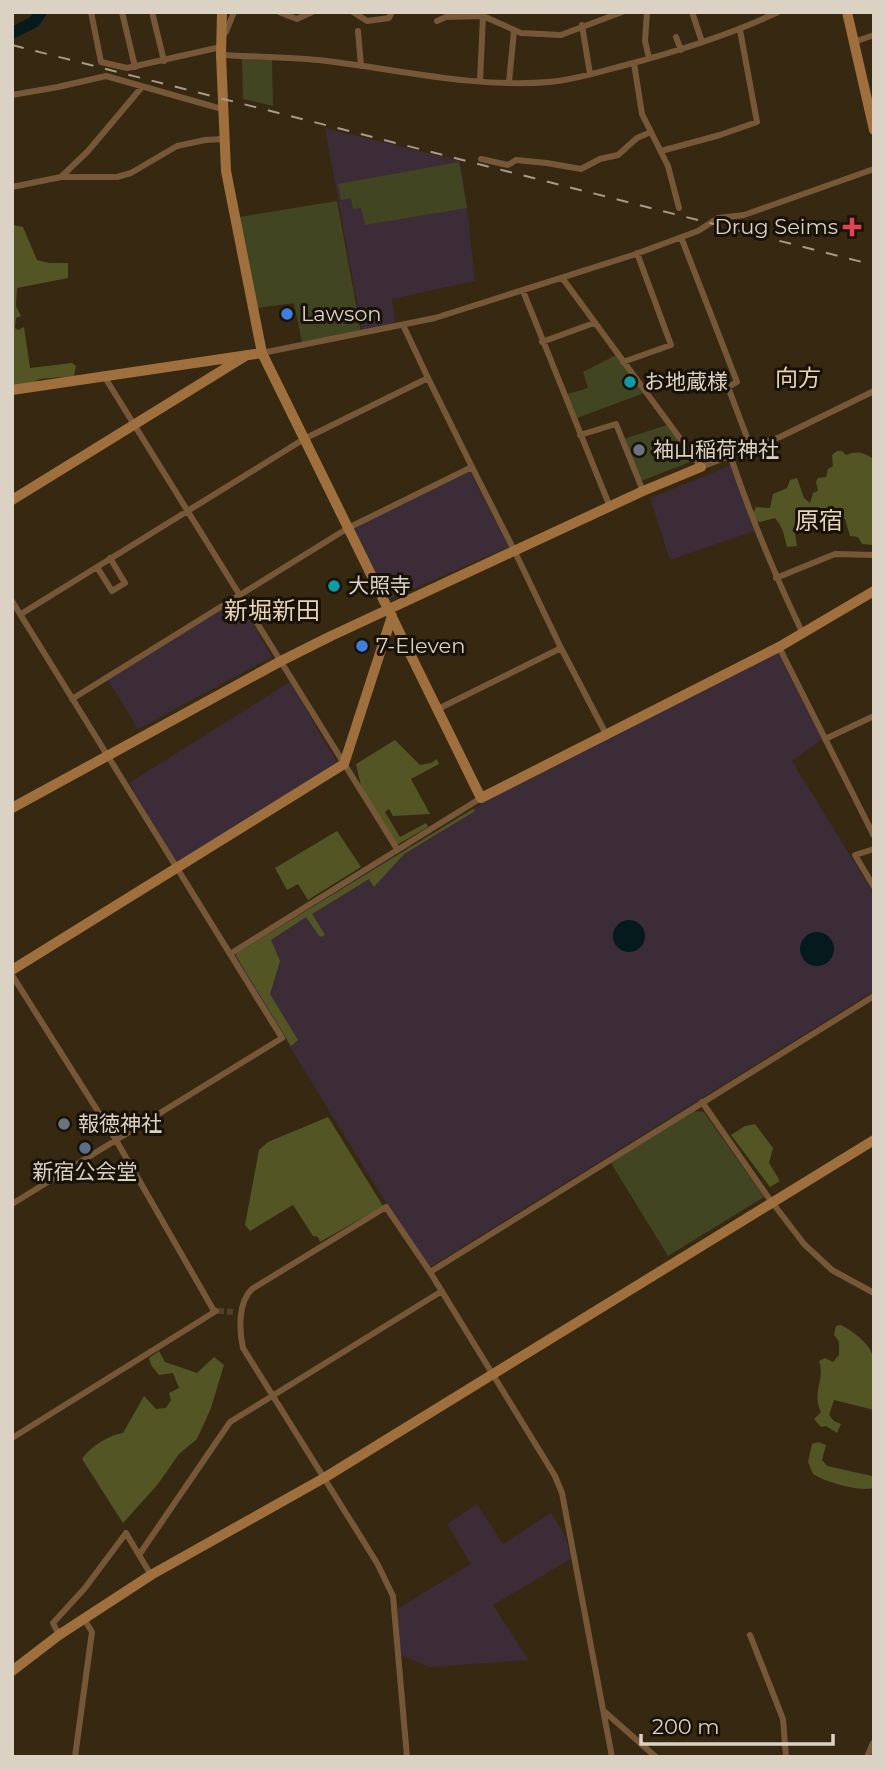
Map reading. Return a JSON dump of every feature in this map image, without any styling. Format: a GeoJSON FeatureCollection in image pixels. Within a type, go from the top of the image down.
{"type":"FeatureCollection","features":[{"type":"Feature","properties":{"kind":"street"},"geometry":{"type":"LineString","coordinates":[[91,12],[101,62],[127,68],[221,51],[324,61],[419,76],[509,82],[550,82],[634,63],[740,30],[778,12]]}},
{"type":"Feature","properties":{"kind":"street"},"geometry":{"type":"LineString","coordinates":[[122,12],[135,67]]}},
{"type":"Feature","properties":{"kind":"street"},"geometry":{"type":"LineString","coordinates":[[152,12],[164,61]]}},
{"type":"Feature","properties":{"kind":"street"},"geometry":{"type":"LineString","coordinates":[[222,12],[222,109],[226,171],[262,353],[481,798]]}},
{"type":"Feature","properties":{"kind":"street"},"geometry":{"type":"LineString","coordinates":[[221,35],[226,32],[234,12]]}},
{"type":"Feature","properties":{"kind":"street"},"geometry":{"type":"LineString","coordinates":[[279,12],[297,19],[309,13]]}},
{"type":"Feature","properties":{"kind":"street"},"geometry":{"type":"LineString","coordinates":[[353,12],[367,21],[389,18],[393,12]]}},
{"type":"Feature","properties":{"kind":"street"},"geometry":{"type":"LineString","coordinates":[[437,21],[446,15],[483,16],[514,31],[551,36],[561,35],[622,12]]}},
{"type":"Feature","properties":{"kind":"street"},"geometry":{"type":"LineString","coordinates":[[647,12],[645,41],[649,58]]}},
{"type":"Feature","properties":{"kind":"street"},"geometry":{"type":"LineString","coordinates":[[692,12],[702,42]]}},
{"type":"Feature","properties":{"kind":"street"},"geometry":{"type":"LineString","coordinates":[[847,12],[874,130]]}},
{"type":"Feature","properties":{"kind":"street"},"geometry":{"type":"LineString","coordinates":[[480,81],[483,16]]}},
{"type":"Feature","properties":{"kind":"street"},"geometry":{"type":"LineString","coordinates":[[582,26],[590,74]]}},
{"type":"Feature","properties":{"kind":"street"},"geometry":{"type":"LineString","coordinates":[[661,150],[720,135],[757,122],[740,30]]}},
{"type":"Feature","properties":{"kind":"street"},"geometry":{"type":"LineString","coordinates":[[358,31],[361,66]]}},
{"type":"Feature","properties":{"kind":"street"},"geometry":{"type":"LineString","coordinates":[[509,82],[514,31]]}},
{"type":"Feature","properties":{"kind":"street"},"geometry":{"type":"LineString","coordinates":[[854,42],[874,35]]}},
{"type":"Feature","properties":{"kind":"street"},"geometry":{"type":"LineString","coordinates":[[676,37],[681,50]]}},
{"type":"Feature","properties":{"kind":"street"},"geometry":{"type":"LineString","coordinates":[[634,63],[642,114],[661,150],[679,208]]}},
{"type":"Feature","properties":{"kind":"street"},"geometry":{"type":"LineString","coordinates":[[12,95],[106,76],[222,109]]}},
{"type":"Feature","properties":{"kind":"street"},"geometry":{"type":"LineString","coordinates":[[61,177],[88,151],[142,87]]}},
{"type":"Feature","properties":{"kind":"street"},"geometry":{"type":"LineString","coordinates":[[481,159],[508,166],[516,160],[581,169],[600,159],[618,155],[637,138],[651,132]]}},
{"type":"Feature","properties":{"kind":"street"},"geometry":{"type":"LineString","coordinates":[[12,187],[61,177],[117,177],[131,173],[177,146],[223,139]]}},
{"type":"Feature","properties":{"kind":"street"},"geometry":{"type":"LineString","coordinates":[[12,390],[262,353],[435,318],[563,279],[698,231],[718,218],[744,215],[874,169]]}},
{"type":"Feature","properties":{"kind":"street"},"geometry":{"type":"LineString","coordinates":[[681,237],[737,382],[728,387],[751,448]]}},
{"type":"Feature","properties":{"kind":"street"},"geometry":{"type":"LineString","coordinates":[[623,362],[671,345],[637,253]]}},
{"type":"Feature","properties":{"kind":"street"},"geometry":{"type":"LineString","coordinates":[[563,279],[701,467]]}},
{"type":"Feature","properties":{"kind":"street"},"geometry":{"type":"LineString","coordinates":[[523,290],[610,507]]}},
{"type":"Feature","properties":{"kind":"street"},"geometry":{"type":"LineString","coordinates":[[542,342],[594,323]]}},
{"type":"Feature","properties":{"kind":"street"},"geometry":{"type":"LineString","coordinates":[[403,325],[606,734]]}},
{"type":"Feature","properties":{"kind":"street"},"geometry":{"type":"LineString","coordinates":[[12,500],[247,355]]}},
{"type":"Feature","properties":{"kind":"street"},"geometry":{"type":"LineString","coordinates":[[104,376],[397,849]]}},
{"type":"Feature","properties":{"kind":"street"},"geometry":{"type":"LineString","coordinates":[[21,614],[304,439],[428,377]]}},
{"type":"Feature","properties":{"kind":"street"},"geometry":{"type":"LineString","coordinates":[[12,808],[281,661],[391,613],[643,491],[780,437],[874,391]]}},
{"type":"Feature","properties":{"kind":"street"},"geometry":{"type":"LineString","coordinates":[[580,435],[616,424],[643,491]]}},
{"type":"Feature","properties":{"kind":"street"},"geometry":{"type":"LineString","coordinates":[[730,455],[751,517],[803,634]]}},
{"type":"Feature","properties":{"kind":"street"},"geometry":{"type":"LineString","coordinates":[[72,699],[348,527],[472,467]]}},
{"type":"Feature","properties":{"kind":"street"},"geometry":{"type":"LineString","coordinates":[[776,578],[835,554],[874,555]]}},
{"type":"Feature","properties":{"kind":"street"},"geometry":{"type":"LineString","coordinates":[[97,566],[112,591],[125,583],[110,558]]}},
{"type":"Feature","properties":{"kind":"street"},"geometry":{"type":"LineString","coordinates":[[230,954],[481,798],[779,647],[874,592]]}},
{"type":"Feature","properties":{"kind":"street"},"geometry":{"type":"LineString","coordinates":[[12,601],[282,1038],[12,1204]]}},
{"type":"Feature","properties":{"kind":"street"},"geometry":{"type":"LineString","coordinates":[[12,970],[344,764],[391,613]]}},
{"type":"Feature","properties":{"kind":"street"},"geometry":{"type":"LineString","coordinates":[[779,647],[874,836]]}},
{"type":"Feature","properties":{"kind":"street"},"geometry":{"type":"LineString","coordinates":[[438,709],[561,648]]}},
{"type":"Feature","properties":{"kind":"street"},"geometry":{"type":"LineString","coordinates":[[825,739],[874,716]]}},
{"type":"Feature","properties":{"kind":"street"},"geometry":{"type":"LineString","coordinates":[[874,849],[855,855],[874,887]]}},
{"type":"Feature","properties":{"kind":"street"},"geometry":{"type":"LineString","coordinates":[[12,975],[116,1140],[216,1311],[12,1438]]}},
{"type":"Feature","properties":{"kind":"street"},"geometry":{"type":"LineString","coordinates":[[430,1272],[874,996]]}},
{"type":"Feature","properties":{"kind":"street"},"geometry":{"type":"LineString","coordinates":[[702,1102],[790,1229],[832,1270],[874,1293]]}},
{"type":"Feature","properties":{"kind":"street"},"geometry":{"type":"LineString","coordinates":[[12,1671],[59,1635],[151,1575],[324,1478],[874,1140]]}},
{"type":"Feature","properties":{"kind":"street"},"geometry":{"type":"LineString","coordinates":[[407,1757],[393,1596],[377,1563],[243,1348],[238,1313],[252,1289],[386,1206],[430,1272],[555,1476],[562,1493],[612,1757]]}},
{"type":"Feature","properties":{"kind":"street"},"geometry":{"type":"LineString","coordinates":[[139,1555],[230,1422],[442,1292]]}},
{"type":"Feature","properties":{"kind":"street"},"geometry":{"type":"LineString","coordinates":[[59,1635],[53,1623],[85,1588],[126,1533],[151,1575]]}},
{"type":"Feature","properties":{"kind":"street"},"geometry":{"type":"LineString","coordinates":[[75,1757],[92,1632],[84,1619]]}},
{"type":"Feature","properties":{"kind":"street"},"geometry":{"type":"LineString","coordinates":[[750,1634],[783,1718],[786,1757]]}},
{"type":"Feature","properties":{"kind":"street"},"geometry":{"type":"LineString","coordinates":[[604,1712],[656,1757]]}},
{"type":"Feature","properties":{"kind":"street"},"geometry":{"type":"LineString","coordinates":[[867,1757],[873,1743]]}},
{"type":"Feature","properties":{"kind":"shaded area"},"geometry":{"type":"Polygon","coordinates":[[[325,128],[460,161],[475,281],[392,299],[395,323],[362,330],[325,128]]]}},
{"type":"Feature","properties":{"kind":"shaded area"},"geometry":{"type":"Polygon","coordinates":[[[732,465],[754,531],[670,560],[650,498],[732,465]]]}},
{"type":"Feature","properties":{"kind":"shaded area"},"geometry":{"type":"Polygon","coordinates":[[[470,472],[509,547],[388,600],[353,528],[470,472]]]}},
{"type":"Feature","properties":{"kind":"shaded area"},"geometry":{"type":"Polygon","coordinates":[[[239,599],[272,657],[138,729],[108,680],[239,599]]]}},
{"type":"Feature","properties":{"kind":"shaded area"},"geometry":{"type":"Polygon","coordinates":[[[778,653],[822,739],[792,761],[874,894],[874,991],[430,1267],[388,1206],[234,956],[235,952],[487,800],[778,653]]]}},
{"type":"Feature","properties":{"kind":"shaded area"},"geometry":{"type":"Polygon","coordinates":[[[290,682],[338,764],[176,862],[129,783],[290,682]]]}},
{"type":"Feature","properties":{"kind":"shaded area"},"geometry":{"type":"Polygon","coordinates":[[[477,1504],[503,1544],[551,1513],[566,1537],[571,1559],[493,1605],[529,1660],[429,1667],[401,1655],[397,1609],[471,1564],[447,1524],[477,1504]]]}},
{"type":"Feature","properties":{"kind":"green space"},"geometry":{"type":"Polygon","coordinates":[[[242,59],[272,60],[273,106],[243,99],[242,59]]]}},
{"type":"Feature","properties":{"kind":"green space"},"geometry":{"type":"Polygon","coordinates":[[[459,162],[467,208],[365,225],[361,208],[353,209],[351,198],[341,200],[338,184],[459,162]]]}},
{"type":"Feature","properties":{"kind":"green space"},"geometry":{"type":"Polygon","coordinates":[[[337,201],[361,332],[302,342],[294,303],[257,308],[239,217],[337,201]]]}},
{"type":"Feature","properties":{"kind":"green space"},"geometry":{"type":"Polygon","coordinates":[[[13,225],[23,227],[37,260],[68,263],[68,278],[17,288],[16,306],[21,316],[16,318],[15,328],[18,330],[24,327],[30,368],[72,363],[76,366],[74,376],[40,379],[12,388],[13,225]]]}},
{"type":"Feature","properties":{"kind":"green space"},"geometry":{"type":"Polygon","coordinates":[[[616,355],[644,393],[577,418],[567,394],[588,388],[583,372],[616,355]]]}},
{"type":"Feature","properties":{"kind":"green space"},"geometry":{"type":"Polygon","coordinates":[[[667,425],[695,460],[641,481],[624,439],[667,425]]]}},
{"type":"Feature","properties":{"kind":"green space"},"geometry":{"type":"Polygon","coordinates":[[[837,451],[846,455],[861,453],[874,459],[874,545],[862,544],[858,537],[850,536],[845,519],[826,517],[812,519],[794,527],[797,546],[787,547],[782,528],[775,518],[756,521],[753,513],[756,507],[770,508],[773,494],[787,488],[790,480],[797,478],[804,498],[810,503],[813,493],[818,491],[818,478],[826,477],[828,469],[833,466],[832,455],[837,451]]]}},
{"type":"Feature","properties":{"kind":"green space"},"geometry":{"type":"Polygon","coordinates":[[[395,740],[420,765],[437,759],[439,764],[411,779],[430,814],[393,816],[389,809],[385,812],[400,837],[426,823],[428,827],[397,845],[361,786],[356,764],[395,740]]]}},
{"type":"Feature","properties":{"kind":"green space"},"geometry":{"type":"Polygon","coordinates":[[[473,809],[475,811],[404,854],[374,887],[369,879],[312,914],[325,935],[320,937],[306,917],[271,940],[280,961],[270,994],[298,1040],[291,1046],[236,956],[237,953],[473,809]]]}},
{"type":"Feature","properties":{"kind":"green space"},"geometry":{"type":"Polygon","coordinates":[[[337,831],[361,867],[308,900],[298,884],[287,890],[275,868],[337,831]]]}},
{"type":"Feature","properties":{"kind":"green space"},"geometry":{"type":"Polygon","coordinates":[[[694,1111],[704,1112],[764,1197],[668,1256],[611,1163],[694,1111]]]}},
{"type":"Feature","properties":{"kind":"green space"},"geometry":{"type":"Polygon","coordinates":[[[328,1117],[383,1206],[320,1242],[318,1237],[313,1236],[293,1205],[250,1231],[245,1225],[259,1150],[268,1142],[328,1117]]]}},
{"type":"Feature","properties":{"kind":"green space"},"geometry":{"type":"Polygon","coordinates":[[[755,1124],[773,1148],[769,1163],[780,1181],[770,1187],[731,1135],[745,1126],[755,1124]]]}},
{"type":"Feature","properties":{"kind":"green space"},"geometry":{"type":"Polygon","coordinates":[[[841,1325],[865,1342],[871,1351],[875,1370],[874,1410],[834,1400],[829,1415],[841,1424],[837,1433],[826,1426],[821,1427],[814,1419],[821,1412],[817,1398],[821,1374],[819,1361],[825,1358],[833,1362],[839,1355],[839,1342],[834,1335],[836,1326],[841,1325]]]}},
{"type":"Feature","properties":{"kind":"green space"},"geometry":{"type":"Polygon","coordinates":[[[159,1351],[165,1362],[197,1373],[214,1357],[224,1365],[211,1408],[197,1439],[179,1454],[158,1484],[123,1523],[82,1459],[100,1442],[123,1433],[144,1396],[156,1409],[166,1408],[171,1400],[169,1393],[179,1388],[173,1373],[159,1375],[151,1365],[149,1358],[159,1351]]]}},
{"type":"Feature","properties":{"kind":"green space"},"geometry":{"type":"Polygon","coordinates":[[[818,1442],[826,1445],[822,1460],[827,1466],[872,1476],[872,1488],[842,1486],[813,1474],[808,1462],[812,1444],[818,1442]]]}},
{"type":"Feature","properties":{"kind":"water"},"geometry":{"type":"Polygon","coordinates":[[[629,920],[640,925],[645,936],[640,947],[629,952],[618,947],[613,936],[618,925],[629,920]]]}},
{"type":"Feature","properties":{"kind":"water"},"geometry":{"type":"Polygon","coordinates":[[[817,932],[829,937],[834,949],[829,961],[817,966],[805,961],[800,949],[805,937],[817,932]]]}},
{"type":"Feature","properties":{"kind":"waterway"},"geometry":{"type":"LineString","coordinates":[[12,33],[34,22],[41,12]]}},
{"type":"Feature","properties":{"kind":"tunnel"},"geometry":{"type":"LineString","coordinates":[[218,1311],[235,1312]]}},
{"type":"Feature","properties":{"kind":"railway"},"geometry":{"type":"LineString","coordinates":[[12,45],[874,265]]}},
{"type":"Feature","properties":{"kind":"place","name":"Drug Seims"},"geometry":{"type":"Point","coordinates":[852,227]}},
{"type":"Feature","properties":{"kind":"place","name":"Lawson"},"geometry":{"type":"Point","coordinates":[287,314]}},
{"type":"Feature","properties":{"kind":"place","name":"お地蔵様"},"geometry":{"type":"Point","coordinates":[630,382]}},
{"type":"Feature","properties":{"kind":"place","name":"袖山稲荷神社"},"geometry":{"type":"Point","coordinates":[639,450]}},
{"type":"Feature","properties":{"kind":"place","name":"大照寺"},"geometry":{"type":"Point","coordinates":[334,586]}},
{"type":"Feature","properties":{"kind":"place","name":"7-Eleven"},"geometry":{"type":"Point","coordinates":[362,646]}},
{"type":"Feature","properties":{"kind":"place","name":"報徳神社"},"geometry":{"type":"Point","coordinates":[64,1124]}},
{"type":"Feature","properties":{"kind":"place","name":"新宿公会堂"},"geometry":{"type":"Point","coordinates":[85,1148]}},
{"type":"Feature","properties":{"kind":"district","name":"向方"},"geometry":{"type":"Point","coordinates":[798,378]}},
{"type":"Feature","properties":{"kind":"district","name":"原宿"},"geometry":{"type":"Point","coordinates":[819,521]}},
{"type":"Feature","properties":{"kind":"district","name":"新堀新田"},"geometry":{"type":"Point","coordinates":[272,611]}}]}
